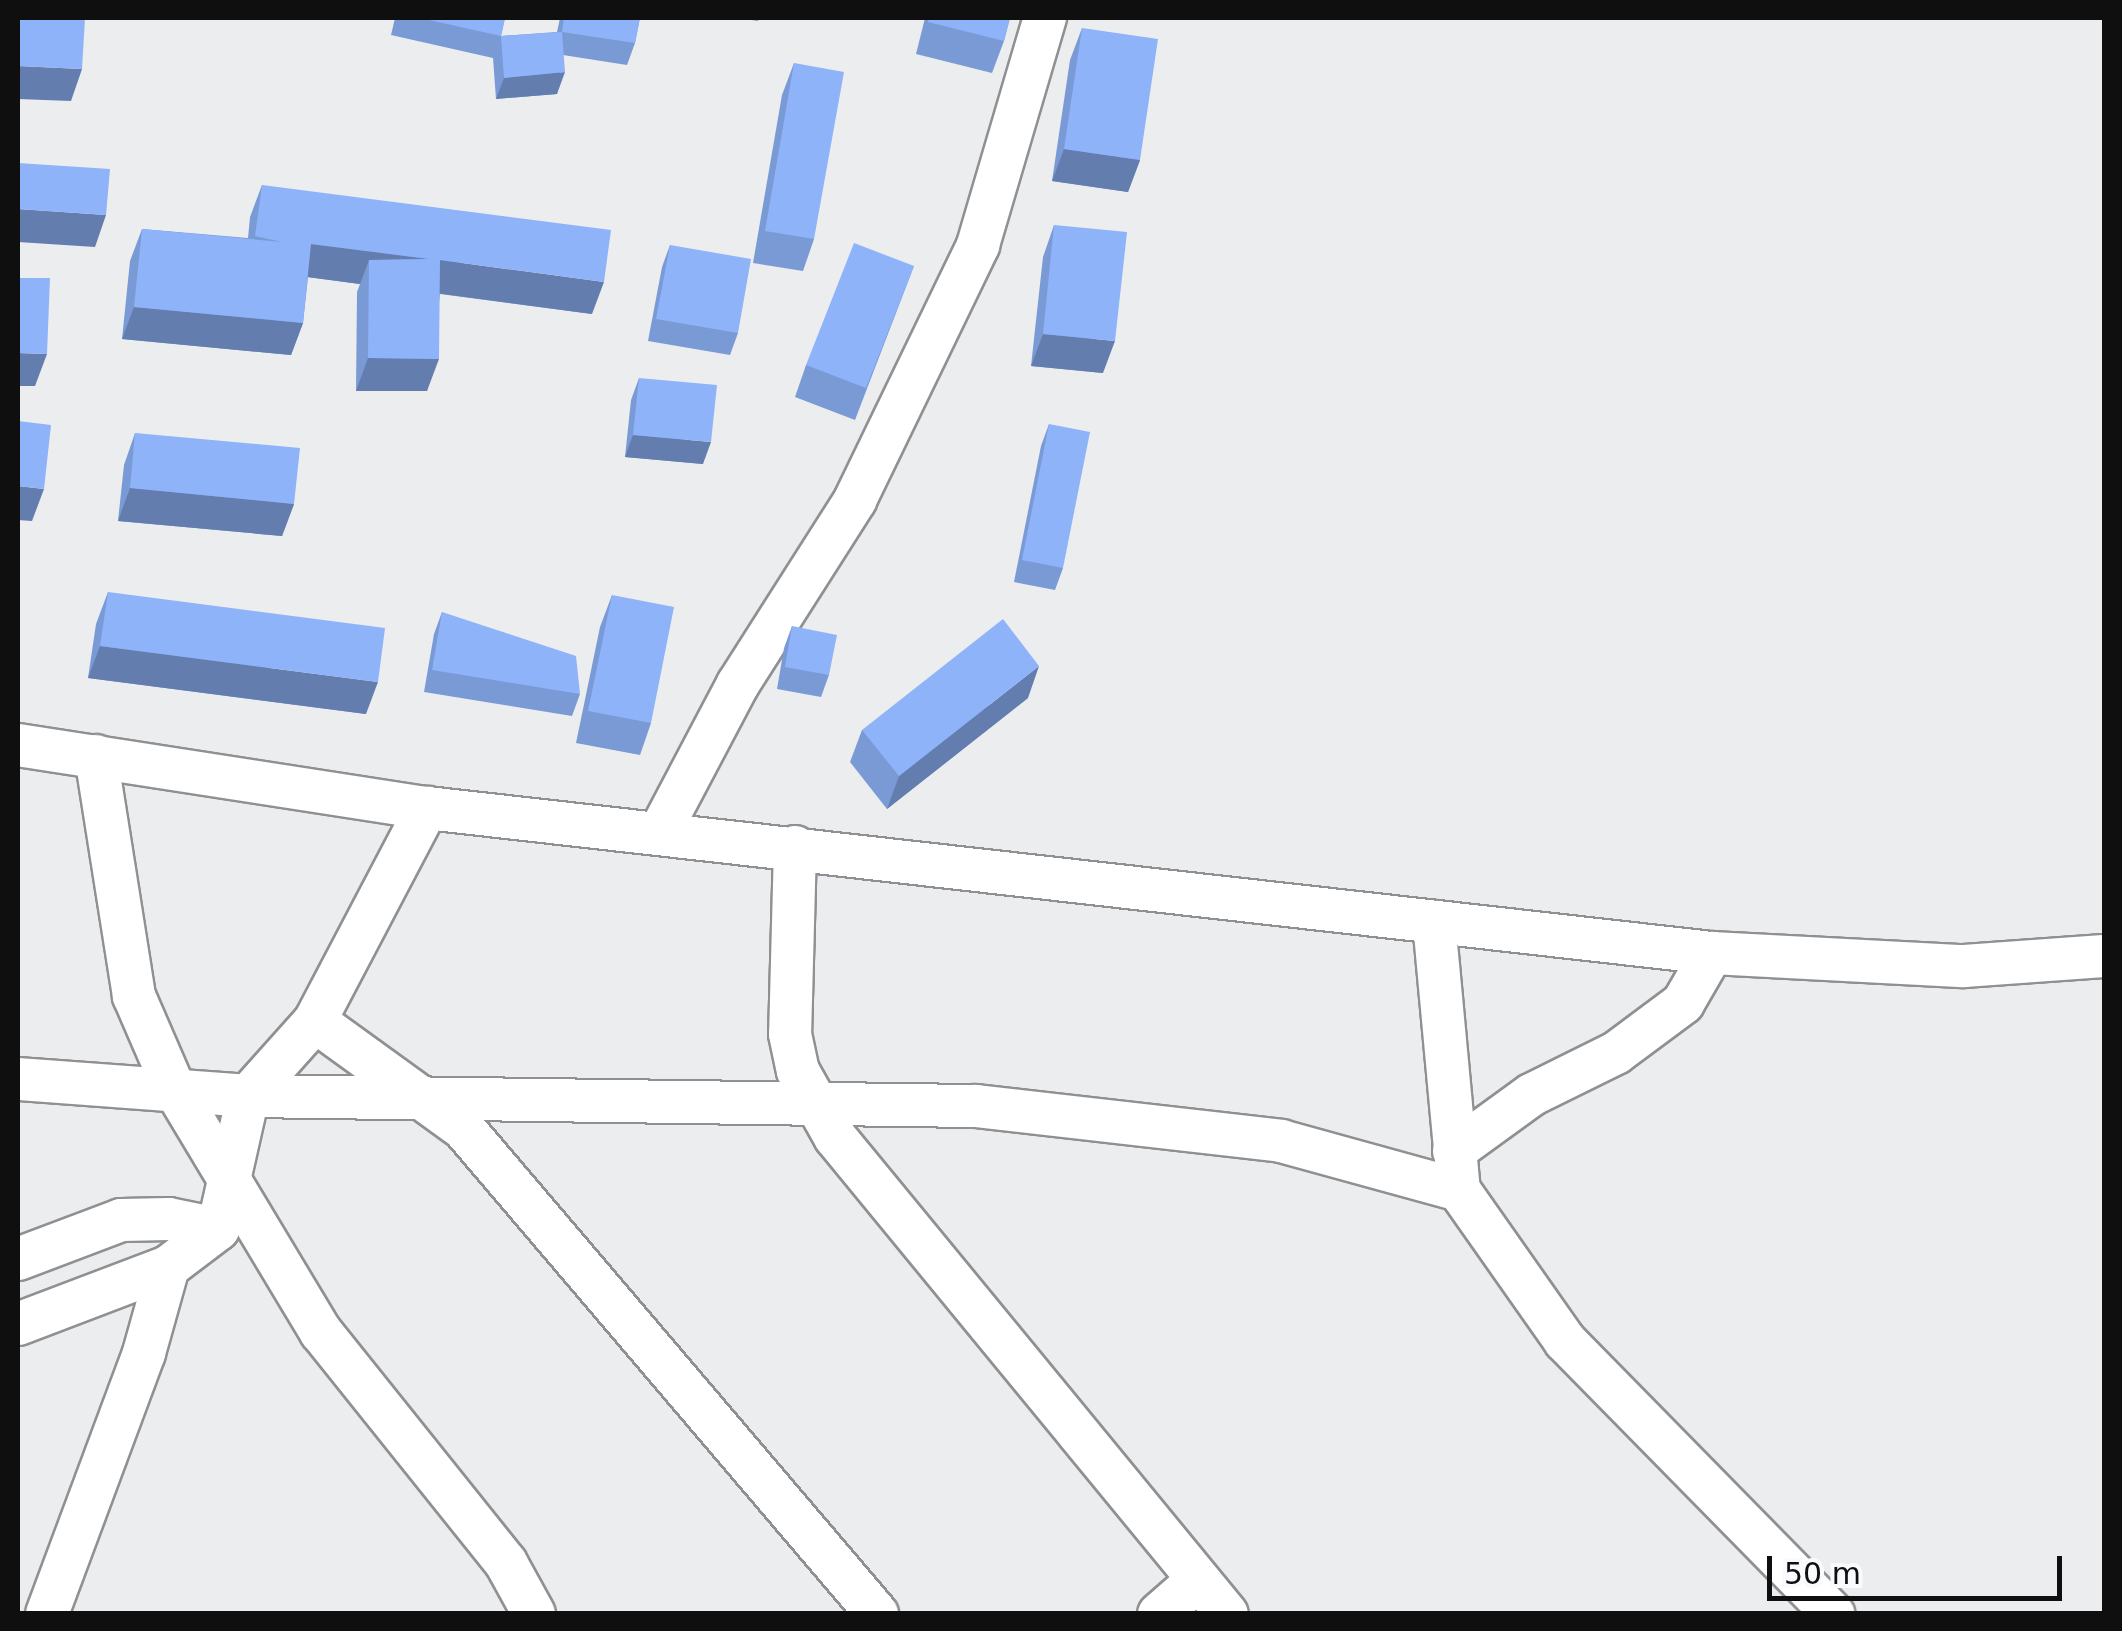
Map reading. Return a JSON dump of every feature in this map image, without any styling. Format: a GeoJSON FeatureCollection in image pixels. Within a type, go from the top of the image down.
{"type":"FeatureCollection","features":[{"type":"Feature","properties":{"kind":"street"},"geometry":{"type":"LineString","coordinates":[[661,830],[738,684],[855,500],[978,245],[1045,18]]}},
{"type":"Feature","properties":{"kind":"street"},"geometry":{"type":"LineString","coordinates":[[18,746],[427,808],[661,830],[1712,953],[1964,966],[2104,956]]}},
{"type":"Feature","properties":{"kind":"street"},"geometry":{"type":"LineString","coordinates":[[96,756],[134,996],[173,1086],[321,1332],[506,1562],[534,1614]]}},
{"type":"Feature","properties":{"kind":"street"},"geometry":{"type":"LineString","coordinates":[[18,1324],[168,1267],[218,1228],[232,1185],[248,1096],[315,1021],[427,808]]}},
{"type":"Feature","properties":{"kind":"street"},"geometry":{"type":"LineString","coordinates":[[795,847],[790,1034],[798,1071],[835,1137],[1227,1614]]}},
{"type":"Feature","properties":{"kind":"street"},"geometry":{"type":"LineString","coordinates":[[1434,922],[1456,1171],[1565,1341],[1833,1614]]}},
{"type":"Feature","properties":{"kind":"street"},"geometry":{"type":"LineString","coordinates":[[1456,1171],[1531,1095],[1616,1052],[1683,1003],[1712,953]]}},
{"type":"Feature","properties":{"kind":"street"},"geometry":{"type":"LineString","coordinates":[[315,1021],[464,1129],[877,1614]]}},
{"type":"Feature","properties":{"kind":"street"},"geometry":{"type":"LineString","coordinates":[[18,1079],[173,1086],[248,1096],[976,1106],[1281,1141],[1456,1171]]}},
{"type":"Feature","properties":{"kind":"street"},"geometry":{"type":"LineString","coordinates":[[18,1259],[122,1220],[169,1218],[218,1228]]}},
{"type":"Feature","properties":{"kind":"street"},"geometry":{"type":"LineString","coordinates":[[47,1614],[144,1353],[168,1267]]}},
{"type":"Feature","properties":{"kind":"street"},"geometry":{"type":"LineString","coordinates":[[1159,1614],[1197,1581]]}},
{"type":"Feature","properties":{"kind":"building"},"geometry":{"type":"Polygon","coordinates":[[[18,18],[85,18],[82,69],[18,66],[18,18]]]}},
{"type":"Feature","properties":{"kind":"building"},"geometry":{"type":"Polygon","coordinates":[[[420,18],[505,18],[501,36],[420,18]]]}},
{"type":"Feature","properties":{"kind":"building"},"geometry":{"type":"Polygon","coordinates":[[[564,18],[640,18],[635,43],[562,32],[564,18]]]}},
{"type":"Feature","properties":{"kind":"building"},"geometry":{"type":"Polygon","coordinates":[[[929,18],[1010,18],[1004,41],[928,22],[929,18]]]}},
{"type":"Feature","properties":{"kind":"building"},"geometry":{"type":"Polygon","coordinates":[[[1082,28],[1158,39],[1140,160],[1064,149],[1082,28]]]}},
{"type":"Feature","properties":{"kind":"building"},"geometry":{"type":"Polygon","coordinates":[[[562,32],[565,72],[504,78],[501,36],[562,32]]]}},
{"type":"Feature","properties":{"kind":"building"},"geometry":{"type":"Polygon","coordinates":[[[794,63],[844,72],[814,239],[765,231],[794,63]]]}},
{"type":"Feature","properties":{"kind":"building"},"geometry":{"type":"Polygon","coordinates":[[[18,163],[110,169],[106,215],[18,209],[18,163]]]}},
{"type":"Feature","properties":{"kind":"building"},"geometry":{"type":"Polygon","coordinates":[[[262,185],[611,230],[604,282],[440,260],[439,359],[368,358],[369,260],[429,259],[311,244],[303,323],[134,307],[142,229],[282,242],[255,236],[262,185]]]}},
{"type":"Feature","properties":{"kind":"building"},"geometry":{"type":"Polygon","coordinates":[[[1054,225],[1127,232],[1115,341],[1043,334],[1054,225]]]}},
{"type":"Feature","properties":{"kind":"building"},"geometry":{"type":"Polygon","coordinates":[[[854,243],[914,266],[866,388],[806,365],[854,243]]]}},
{"type":"Feature","properties":{"kind":"building"},"geometry":{"type":"Polygon","coordinates":[[[670,245],[751,259],[738,333],[656,319],[670,245]]]}},
{"type":"Feature","properties":{"kind":"building"},"geometry":{"type":"Polygon","coordinates":[[[18,278],[50,278],[47,354],[18,353],[18,278]]]}},
{"type":"Feature","properties":{"kind":"building"},"geometry":{"type":"Polygon","coordinates":[[[639,378],[717,385],[711,442],[633,435],[639,378]]]}},
{"type":"Feature","properties":{"kind":"building"},"geometry":{"type":"Polygon","coordinates":[[[18,421],[51,425],[44,489],[18,486],[18,421]]]}},
{"type":"Feature","properties":{"kind":"building"},"geometry":{"type":"Polygon","coordinates":[[[1049,424],[1090,432],[1063,568],[1022,560],[1049,424]]]}},
{"type":"Feature","properties":{"kind":"building"},"geometry":{"type":"Polygon","coordinates":[[[135,433],[300,448],[294,504],[130,488],[135,433]]]}},
{"type":"Feature","properties":{"kind":"building"},"geometry":{"type":"Polygon","coordinates":[[[108,592],[385,628],[378,682],[100,646],[108,592]]]}},
{"type":"Feature","properties":{"kind":"building"},"geometry":{"type":"Polygon","coordinates":[[[612,595],[674,607],[651,723],[588,711],[612,595]]]}},
{"type":"Feature","properties":{"kind":"building"},"geometry":{"type":"Polygon","coordinates":[[[442,612],[576,656],[580,694],[432,670],[442,612]]]}},
{"type":"Feature","properties":{"kind":"building"},"geometry":{"type":"Polygon","coordinates":[[[1003,619],[1039,666],[899,776],[862,730],[1003,619]]]}},
{"type":"Feature","properties":{"kind":"building"},"geometry":{"type":"Polygon","coordinates":[[[792,626],[837,635],[829,675],[785,667],[792,626]]]}}]}
